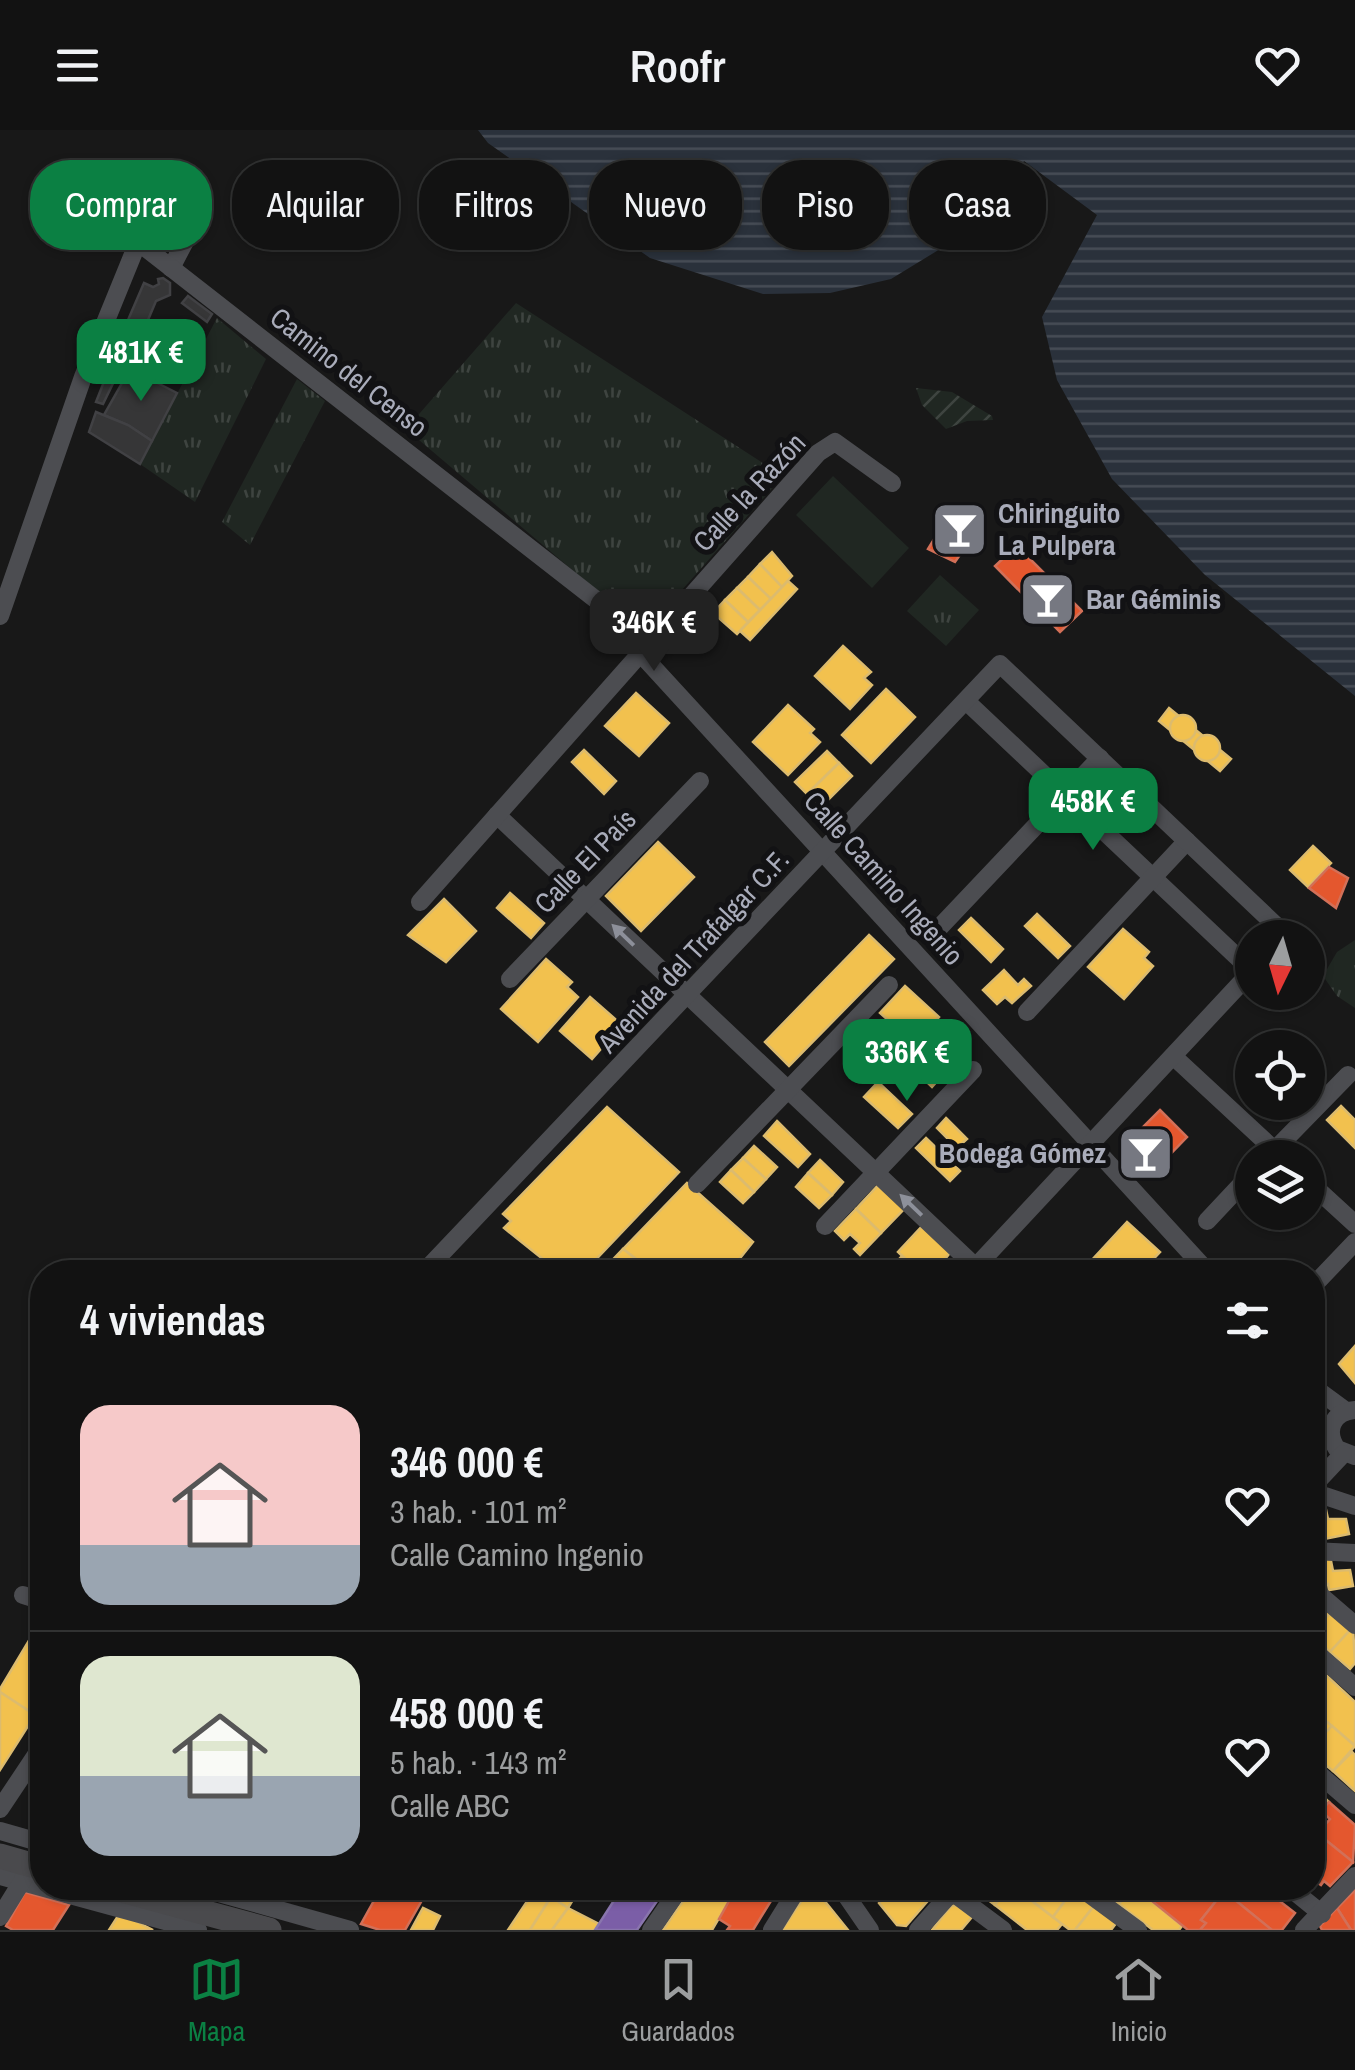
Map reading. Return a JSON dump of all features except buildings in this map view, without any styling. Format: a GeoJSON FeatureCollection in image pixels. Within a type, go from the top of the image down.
{"type":"FeatureCollection","features":[{"type":"Feature","properties":{"kind":"highway"},"geometry":{"type":"LineString","coordinates":[[0,1856],[30,1858]]}},
{"type":"Feature","properties":{"kind":"highway"},"geometry":{"type":"LineString","coordinates":[[152,1900],[230,1925],[270,1930]]}},
{"type":"Feature","properties":{"kind":"street","name":"Camino del Censo"},"geometry":{"type":"LineString","coordinates":[[0,616],[83,378],[138,242],[604,606],[640,653]]}},
{"type":"Feature","properties":{"kind":"street"},"geometry":{"type":"LineString","coordinates":[[171,268],[180,250]]}},
{"type":"Feature","properties":{"kind":"street","name":"Calle la Razón"},"geometry":{"type":"LineString","coordinates":[[420,902],[818,453],[834,442],[892,483]]}},
{"type":"Feature","properties":{"kind":"street","name":"Calle Camino Ingenio"},"geometry":{"type":"LineString","coordinates":[[640,653],[1197,1260]]}},
{"type":"Feature","properties":{"kind":"street","name":"Avenida del Trafalgar C.F."},"geometry":{"type":"LineString","coordinates":[[435,1260],[1000,664],[1100,758]]}},
{"type":"Feature","properties":{"kind":"street"},"geometry":{"type":"LineString","coordinates":[[966,701],[1235,955]]}},
{"type":"Feature","properties":{"kind":"street"},"geometry":{"type":"LineString","coordinates":[[938,928],[1100,758],[1269,920]]}},
{"type":"Feature","properties":{"kind":"street","name":"Calle El País"},"geometry":{"type":"LineString","coordinates":[[510,979],[700,781]]}},
{"type":"Feature","properties":{"kind":"street"},"geometry":{"type":"LineString","coordinates":[[497,815],[965,1260]]}},
{"type":"Feature","properties":{"kind":"street"},"geometry":{"type":"LineString","coordinates":[[1027,1012],[1187,840]]}},
{"type":"Feature","properties":{"kind":"street"},"geometry":{"type":"LineString","coordinates":[[697,1184],[889,985]]}},
{"type":"Feature","properties":{"kind":"street"},"geometry":{"type":"LineString","coordinates":[[986,1260],[1235,989]]}},
{"type":"Feature","properties":{"kind":"street"},"geometry":{"type":"LineString","coordinates":[[1173,1056],[1260,1140]]}},
{"type":"Feature","properties":{"kind":"street"},"geometry":{"type":"LineString","coordinates":[[825,1226],[973,1070]]}},
{"type":"Feature","properties":{"kind":"street"},"geometry":{"type":"LineString","coordinates":[[1289,1140],[1348,1075]]}},
{"type":"Feature","properties":{"kind":"street"},"geometry":{"type":"LineString","coordinates":[[1207,1221],[1235,1191]]}},
{"type":"Feature","properties":{"kind":"street"},"geometry":{"type":"LineString","coordinates":[[1325,1196],[1355,1224]]}},
{"type":"Feature","properties":{"kind":"street"},"geometry":{"type":"LineString","coordinates":[[1325,1273],[1355,1242]]}},
{"type":"Feature","properties":{"kind":"street"},"geometry":{"type":"LineString","coordinates":[[1325,1397],[1345,1414],[1331,1428],[1332,1442],[1349,1455],[1325,1476]]}},
{"type":"Feature","properties":{"kind":"street"},"geometry":{"type":"LineString","coordinates":[[1325,1496],[1355,1506]]}},
{"type":"Feature","properties":{"kind":"street"},"geometry":{"type":"LineString","coordinates":[[1325,1552],[1355,1553]]}},
{"type":"Feature","properties":{"kind":"street"},"geometry":{"type":"LineString","coordinates":[[23,1595],[30,1597]]}},
{"type":"Feature","properties":{"kind":"street"},"geometry":{"type":"LineString","coordinates":[[1325,1598],[1350,1616]]}},
{"type":"Feature","properties":{"kind":"street"},"geometry":{"type":"LineString","coordinates":[[1325,1660],[1355,1687]]}},
{"type":"Feature","properties":{"kind":"street"},"geometry":{"type":"LineString","coordinates":[[0,1809],[30,1764]]}},
{"type":"Feature","properties":{"kind":"street"},"geometry":{"type":"LineString","coordinates":[[1325,1779],[1355,1806]]}},
{"type":"Feature","properties":{"kind":"street"},"geometry":{"type":"LineString","coordinates":[[0,1830],[30,1852]]}},
{"type":"Feature","properties":{"kind":"street"},"geometry":{"type":"LineString","coordinates":[[0,1917],[30,1872]]}},
{"type":"Feature","properties":{"kind":"street"},"geometry":{"type":"LineString","coordinates":[[0,1876],[30,1884]]}},
{"type":"Feature","properties":{"kind":"street"},"geometry":{"type":"LineString","coordinates":[[1304,1930],[1355,1876]]}},
{"type":"Feature","properties":{"kind":"street"},"geometry":{"type":"LineString","coordinates":[[88,1900],[198,1930]]}},
{"type":"Feature","properties":{"kind":"street"},"geometry":{"type":"LineString","coordinates":[[243,1900],[350,1930]]}},
{"type":"Feature","properties":{"kind":"street"},"geometry":{"type":"LineString","coordinates":[[651,1930],[672,1900]]}},
{"type":"Feature","properties":{"kind":"street"},"geometry":{"type":"LineString","coordinates":[[772,1930],[791,1900]]}},
{"type":"Feature","properties":{"kind":"street"},"geometry":{"type":"LineString","coordinates":[[849,1900],[870,1930]]}},
{"type":"Feature","properties":{"kind":"street"},"geometry":{"type":"LineString","coordinates":[[918,1930],[944,1900]]}},
{"type":"Feature","properties":{"kind":"street"},"geometry":{"type":"LineString","coordinates":[[965,1900],[1003,1930]]}},
{"type":"Feature","properties":{"kind":"street"},"geometry":{"type":"LineString","coordinates":[[1098,1900],[1138,1930]]}},
{"type":"Feature","properties":{"kind":"street"},"geometry":{"type":"LineString","coordinates":[[1305,1900],[1322,1914]]}},
{"type":"Feature","properties":{"kind":"green space"},"geometry":{"type":"Polygon","coordinates":[[[516,303],[783,476],[642,635],[609,601],[406,429],[516,303]]]}},
{"type":"Feature","properties":{"kind":"green space"},"geometry":{"type":"Polygon","coordinates":[[[217,318],[266,359],[195,502],[140,464],[217,318]]]}},
{"type":"Feature","properties":{"kind":"green space"},"geometry":{"type":"Polygon","coordinates":[[[297,379],[325,401],[250,545],[222,522],[297,379]]]}},
{"type":"Feature","properties":{"kind":"green space"},"geometry":{"type":"Polygon","coordinates":[[[916,388],[952,392],[993,420],[967,421],[946,429],[922,405],[916,388]]]}},
{"type":"Feature","properties":{"kind":"green space"},"geometry":{"type":"Polygon","coordinates":[[[833,476],[909,548],[872,588],[796,515],[833,476]]]}},
{"type":"Feature","properties":{"kind":"green space"},"geometry":{"type":"Polygon","coordinates":[[[940,575],[979,610],[946,646],[907,611],[940,575]]]}},
{"type":"Feature","properties":{"kind":"green space"},"geometry":{"type":"Polygon","coordinates":[[[1355,940],[1355,1008],[1337,996],[1325,979],[1337,952],[1355,940]]]}},
{"type":"Feature","properties":{"kind":"shaded area"},"geometry":{"type":"Polygon","coordinates":[[[478,130],[1355,130],[1355,696],[1205,575],[1112,479],[1057,380],[1042,317],[1097,215],[1046,177],[1046,160],[909,160],[909,250],[938,250],[891,279],[830,293],[763,294],[650,258],[639,250],[742,250],[742,160],[589,160],[589,215],[569,200],[569,160],[512,160],[488,143],[478,130]]]}},
{"type":"Feature","properties":{"kind":"place","name":"Chiringuito La Pulpera"},"geometry":{"type":"Point","coordinates":[959,529]}},
{"type":"Feature","properties":{"kind":"place","name":"Bar Géminis"},"geometry":{"type":"Point","coordinates":[1047,599]}},
{"type":"Feature","properties":{"kind":"place","name":"Bodega Gómez"},"geometry":{"type":"Point","coordinates":[1145,1153]}}]}
